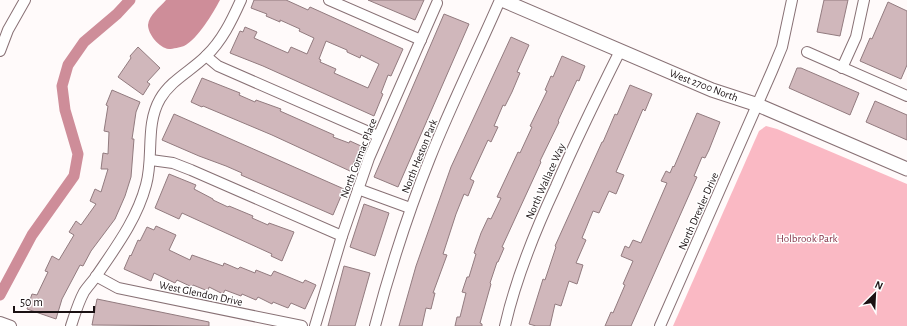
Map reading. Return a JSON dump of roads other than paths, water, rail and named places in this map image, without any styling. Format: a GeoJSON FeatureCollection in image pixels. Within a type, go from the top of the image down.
{"type":"FeatureCollection","features":[{"type":"Feature","properties":{"kind":"street"},"geometry":{"type":"LineString","coordinates":[[0,51],[8,30],[25,0]]}},
{"type":"Feature","properties":{"kind":"street"},"geometry":{"type":"LineString","coordinates":[[71,326],[80,300],[133,220],[145,190],[150,160],[151,126],[160,98],[171,84],[206,56],[228,27],[241,0]]}},
{"type":"Feature","properties":{"kind":"street"},"geometry":{"type":"LineString","coordinates":[[329,0],[421,40]]}},
{"type":"Feature","properties":{"kind":"street","name":"West 2700 North"},"geometry":{"type":"LineString","coordinates":[[501,0],[712,90],[758,105],[907,170]]}},
{"type":"Feature","properties":{"kind":"street","name":"North Heston Park"},"geometry":{"type":"LineString","coordinates":[[375,326],[384,289],[410,208],[430,157],[501,0]]}},
{"type":"Feature","properties":{"kind":"street","name":"North Drexler Drive"},"geometry":{"type":"LineString","coordinates":[[660,326],[758,105],[782,47],[792,0]]}},
{"type":"Feature","properties":{"kind":"street"},"geometry":{"type":"LineString","coordinates":[[842,68],[856,37],[864,0]]}},
{"type":"Feature","properties":{"kind":"street","name":"North Cormac Place"},"geometry":{"type":"LineString","coordinates":[[315,326],[342,236],[369,158],[437,3]]}},
{"type":"Feature","properties":{"kind":"street","name":"North Wallace Way"},"geometry":{"type":"LineString","coordinates":[[505,326],[516,285],[536,231],[592,108],[620,51]]}},
{"type":"Feature","properties":{"kind":"street"},"geometry":{"type":"LineString","coordinates":[[806,52],[907,96]]}},
{"type":"Feature","properties":{"kind":"street"},"geometry":{"type":"LineString","coordinates":[[206,56],[218,66],[378,136]]}},
{"type":"Feature","properties":{"kind":"street"},"geometry":{"type":"LineString","coordinates":[[150,160],[173,163],[191,170],[342,236]]}},
{"type":"Feature","properties":{"kind":"street"},"geometry":{"type":"LineString","coordinates":[[358,189],[410,208]]}},
{"type":"Feature","properties":{"kind":"street","name":"West Glendon Drive"},"geometry":{"type":"LineString","coordinates":[[96,276],[118,288],[302,326]]}},
{"type":"Feature","properties":{"kind":"street"},"geometry":{"type":"LineString","coordinates":[[0,322],[11,326]]}},
{"type":"Feature","properties":{"kind":"waterway"},"geometry":{"type":"LineString","coordinates":[[0,295],[32,235],[74,176],[78,154],[65,110],[62,86],[68,65],[84,42],[117,14],[130,0]]}},
{"type":"Feature","properties":{"kind":"park label","name":"Holbrook Park"},"geometry":{"type":"Point","coordinates":[807,238]}}]}
